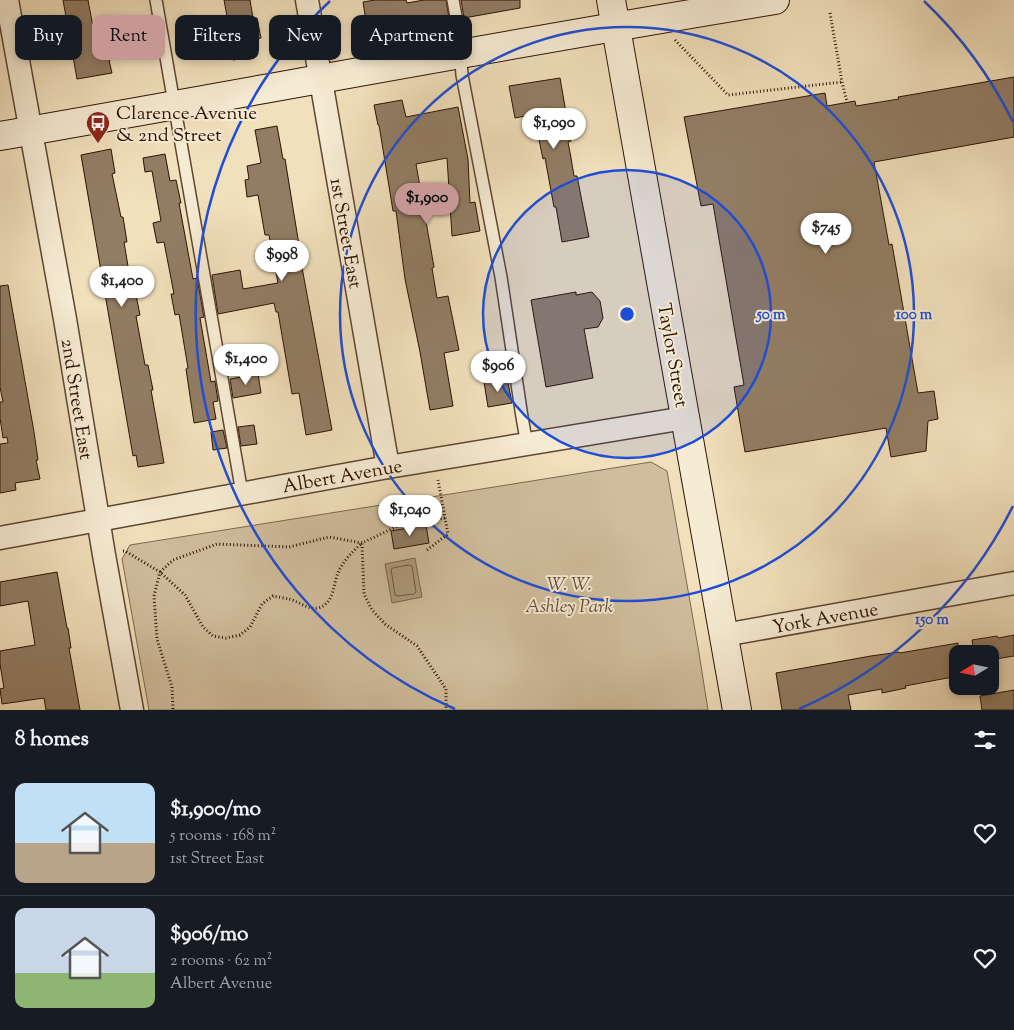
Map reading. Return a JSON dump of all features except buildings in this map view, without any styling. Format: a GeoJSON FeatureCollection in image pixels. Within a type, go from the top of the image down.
{"type":"FeatureCollection","features":[{"type":"Feature","properties":{"kind":"main road","name":"Taylor Street"},"geometry":{"type":"LineString","coordinates":[[611,0],[737,710]]}},
{"type":"Feature","properties":{"kind":"main road"},"geometry":{"type":"LineString","coordinates":[[472,52],[767,1]]}},
{"type":"Feature","properties":{"kind":"main road"},"geometry":{"type":"LineString","coordinates":[[0,136],[425,60]]}},
{"type":"Feature","properties":{"kind":"street","name":"2nd Street East"},"geometry":{"type":"LineString","coordinates":[[7,0],[65,319],[132,710]]}},
{"type":"Feature","properties":{"kind":"street","name":"1st Street East"},"geometry":{"type":"LineString","coordinates":[[307,0],[388,467]]}},
{"type":"Feature","properties":{"kind":"street","name":"Albert Avenue"},"geometry":{"type":"LineString","coordinates":[[0,538],[388,467],[685,418]]}},
{"type":"Feature","properties":{"kind":"street","name":"York Avenue"},"geometry":{"type":"LineString","coordinates":[[724,635],[1014,583]]}},
{"type":"Feature","properties":{"kind":"lane"},"geometry":{"type":"LineString","coordinates":[[156,0],[242,493]]}},
{"type":"Feature","properties":{"kind":"lane"},"geometry":{"type":"LineString","coordinates":[[453,0],[456,15]]}},
{"type":"Feature","properties":{"kind":"lane"},"geometry":{"type":"LineString","coordinates":[[461,60],[462,76],[501,277],[527,444]]}},
{"type":"Feature","properties":{"kind":"path"},"geometry":{"type":"LineString","coordinates":[[830,13],[847,102]]}},
{"type":"Feature","properties":{"kind":"path"},"geometry":{"type":"LineString","coordinates":[[675,40],[728,95],[842,82]]}},
{"type":"Feature","properties":{"kind":"path"},"geometry":{"type":"LineString","coordinates":[[426,550],[448,534],[434,459]]}},
{"type":"Feature","properties":{"kind":"path"},"geometry":{"type":"LineString","coordinates":[[104,555],[125,551],[160,572],[185,594],[203,628],[213,636],[226,638],[240,635],[250,627],[262,604],[273,596],[290,599],[304,606],[318,608],[328,602],[335,588],[338,573],[349,555],[362,543],[398,526],[445,518]]}},
{"type":"Feature","properties":{"kind":"path"},"geometry":{"type":"LineString","coordinates":[[173,710],[172,687],[157,639],[154,596],[160,572],[173,560],[217,544],[289,548],[329,537],[362,543]]}},
{"type":"Feature","properties":{"kind":"path"},"geometry":{"type":"LineString","coordinates":[[362,543],[364,594],[372,610],[386,624],[417,646],[446,689],[446,710]]}},
{"type":"Feature","properties":{"kind":"green space","name":"W. W. Ashley Park"},"geometry":{"type":"Polygon","coordinates":[[[651,462],[667,471],[708,710],[149,710],[122,559],[130,545],[651,462]]]}},
{"type":"Feature","properties":{"kind":"water"},"geometry":{"type":"Polygon","coordinates":[[[415,558],[422,597],[392,603],[385,564],[415,558]]]}},
{"type":"Feature","properties":{"kind":"place","name":"Clarence Avenue & 2nd Street"},"geometry":{"type":"Point","coordinates":[98,144]}}]}
